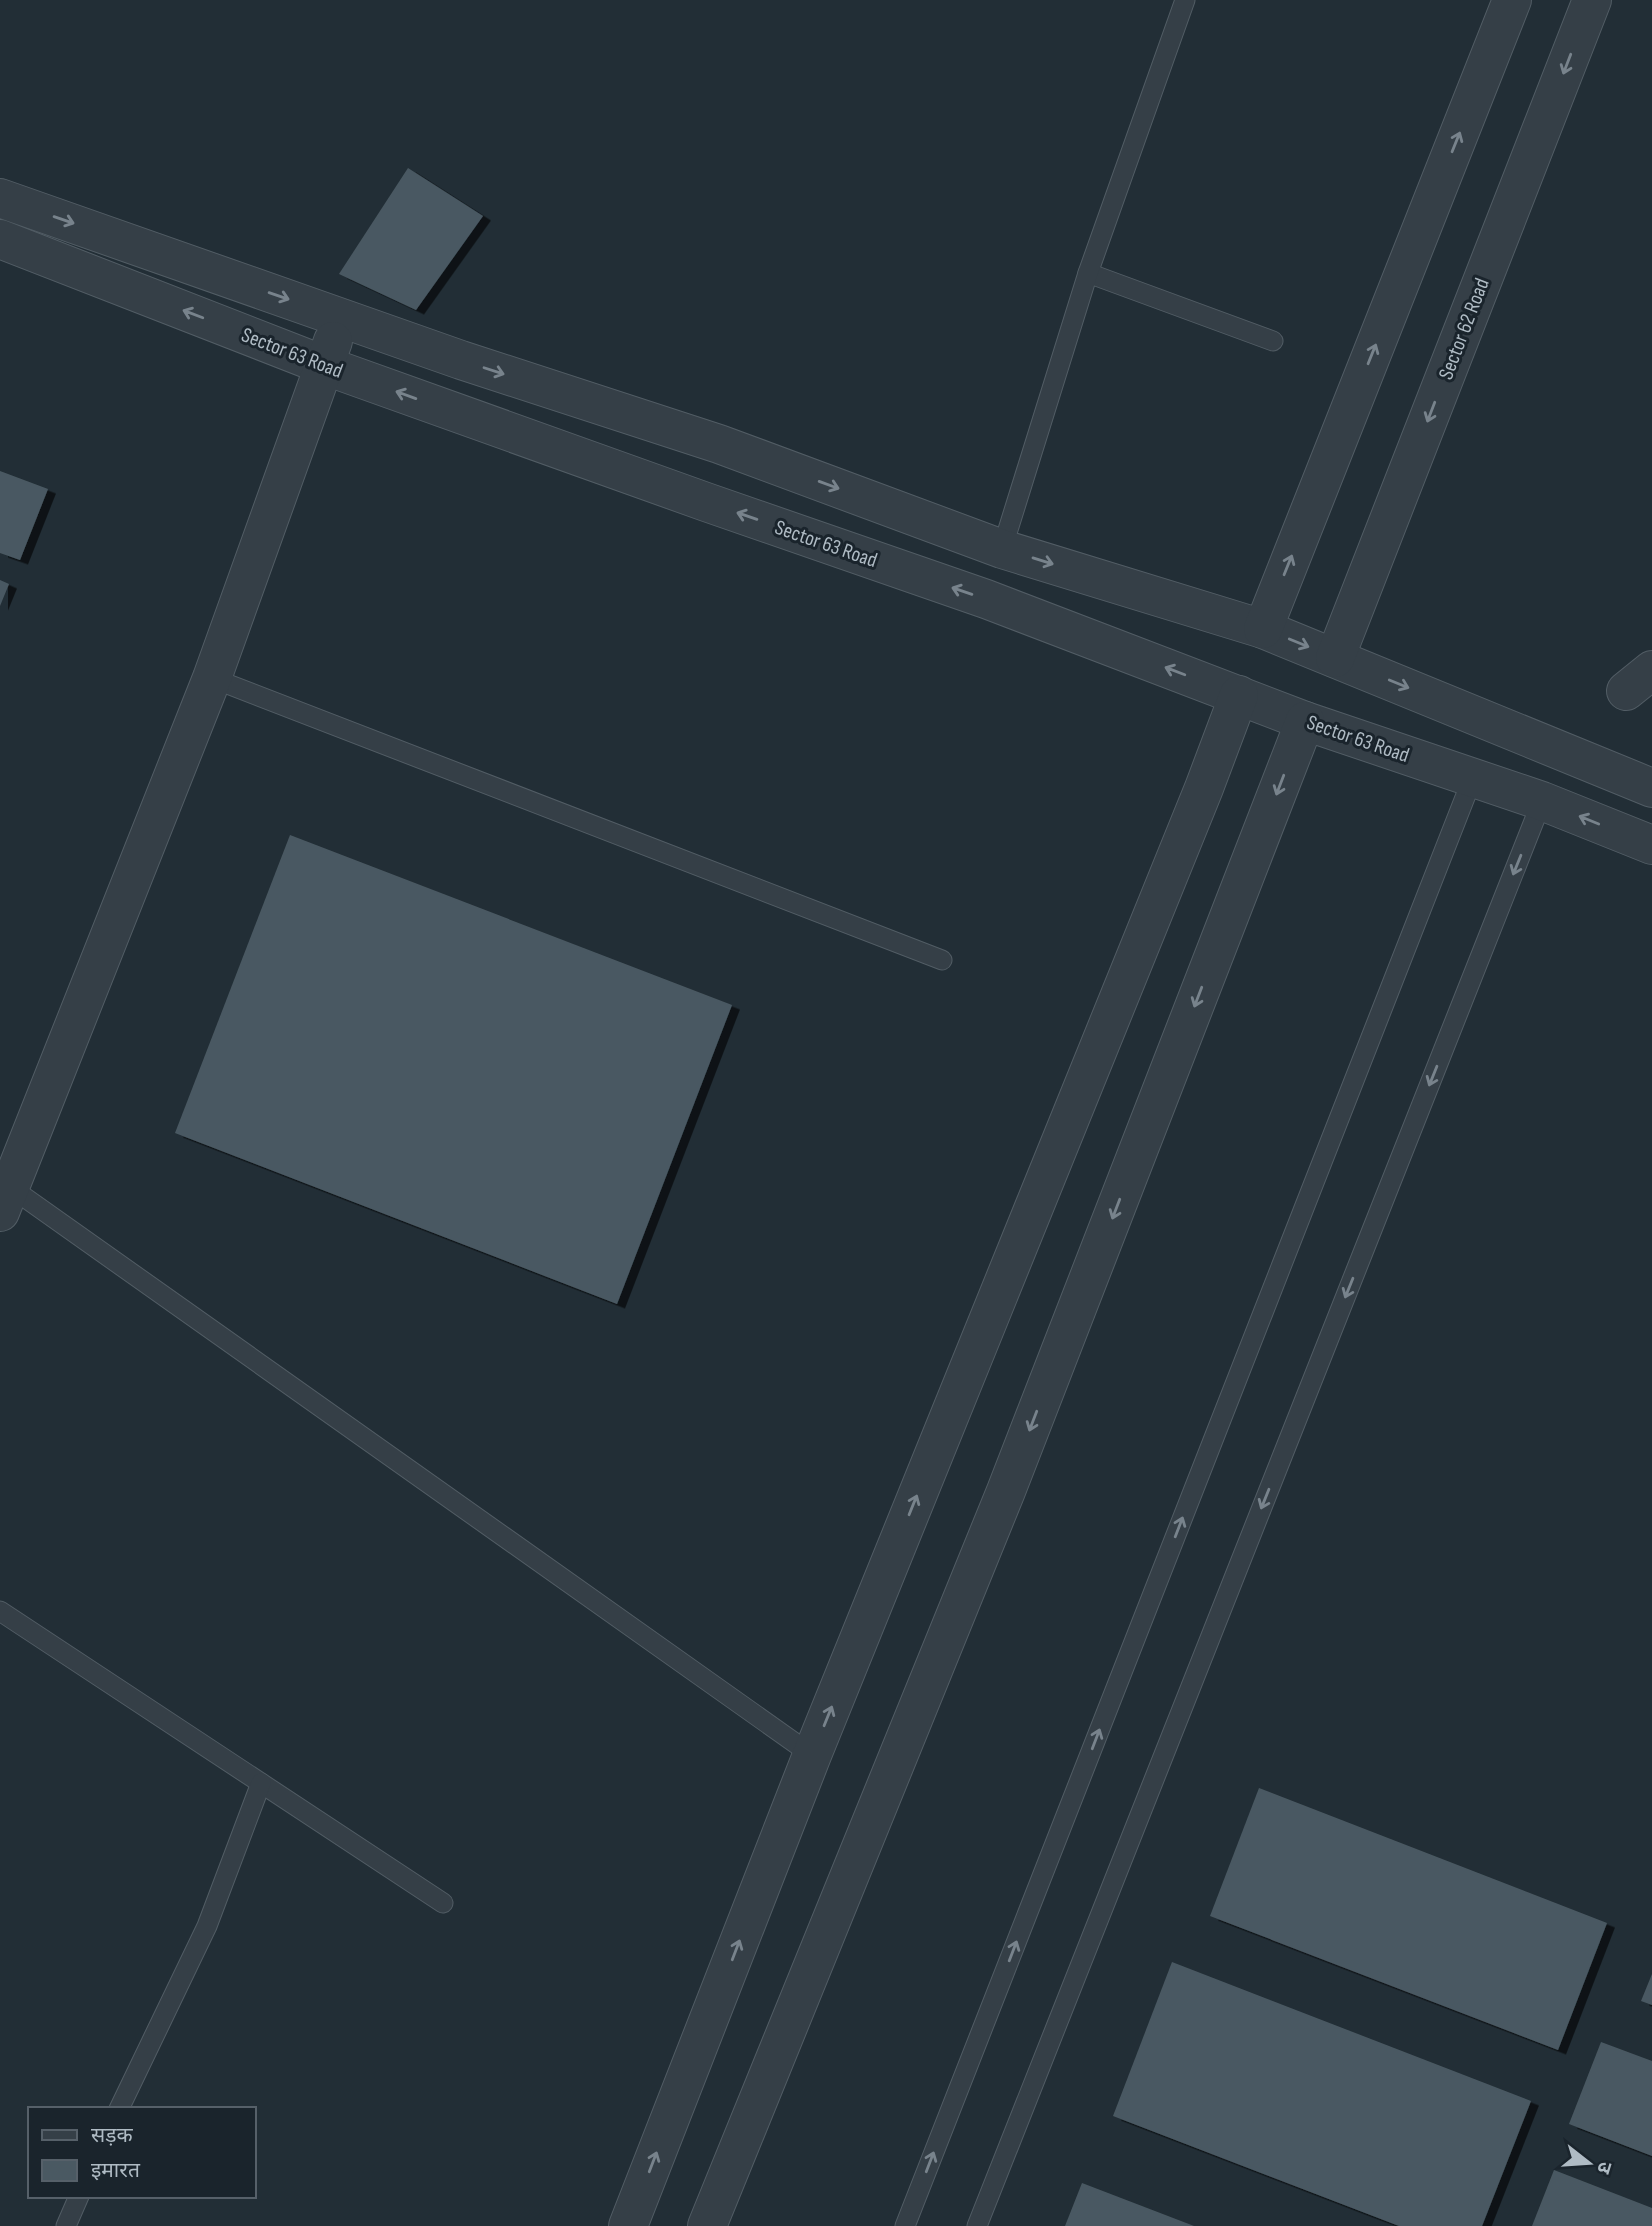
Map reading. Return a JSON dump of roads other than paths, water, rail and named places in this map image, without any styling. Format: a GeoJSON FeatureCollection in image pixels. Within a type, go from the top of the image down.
{"type":"FeatureCollection","features":[{"type":"Feature","properties":{"kind":"street"},"geometry":{"type":"LineString","coordinates":[[1263,629],[1512,0]]}},
{"type":"Feature","properties":{"kind":"street","name":"Sector 62 Road"},"geometry":{"type":"LineString","coordinates":[[1335,658],[1592,0]]}},
{"type":"Feature","properties":{"kind":"street"},"geometry":{"type":"LineString","coordinates":[[0,198],[461,360],[719,444],[1002,549],[1263,629],[1652,788]]}},
{"type":"Feature","properties":{"kind":"street","name":"Sector 63 Road"},"geometry":{"type":"LineString","coordinates":[[0,239],[326,366],[986,599],[1305,721],[1542,801],[1652,845]]}},
{"type":"Feature","properties":{"kind":"street"},"geometry":{"type":"LineString","coordinates":[[5,1200],[212,678],[341,318]]}},
{"type":"Feature","properties":{"kind":"street"},"geometry":{"type":"LineString","coordinates":[[628,2226],[812,1755],[1199,801],[1239,695]]}},
{"type":"Feature","properties":{"kind":"street"},"geometry":{"type":"LineString","coordinates":[[707,2226],[1011,1478],[1305,721]]}},
{"type":"Feature","properties":{"kind":"lane"},"geometry":{"type":"LineString","coordinates":[[1002,549],[1088,274],[1185,0]]}},
{"type":"Feature","properties":{"kind":"lane"},"geometry":{"type":"LineString","coordinates":[[1088,274],[1273,341]]}},
{"type":"Feature","properties":{"kind":"lane"},"geometry":{"type":"LineString","coordinates":[[212,678],[942,960]]}},
{"type":"Feature","properties":{"kind":"lane"},"geometry":{"type":"LineString","coordinates":[[905,2226],[1473,777]]}},
{"type":"Feature","properties":{"kind":"lane"},"geometry":{"type":"LineString","coordinates":[[977,2226],[1542,801]]}},
{"type":"Feature","properties":{"kind":"lane"},"geometry":{"type":"LineString","coordinates":[[5,1200],[812,1755]]}},
{"type":"Feature","properties":{"kind":"lane"},"geometry":{"type":"LineString","coordinates":[[0,1611],[443,1903]]}},
{"type":"Feature","properties":{"kind":"lane"},"geometry":{"type":"LineString","coordinates":[[120,2107],[207,1926],[261,1783]]}},
{"type":"Feature","properties":{"kind":"lane"},"geometry":{"type":"LineString","coordinates":[[66,2226],[78,2198]]}}]}
